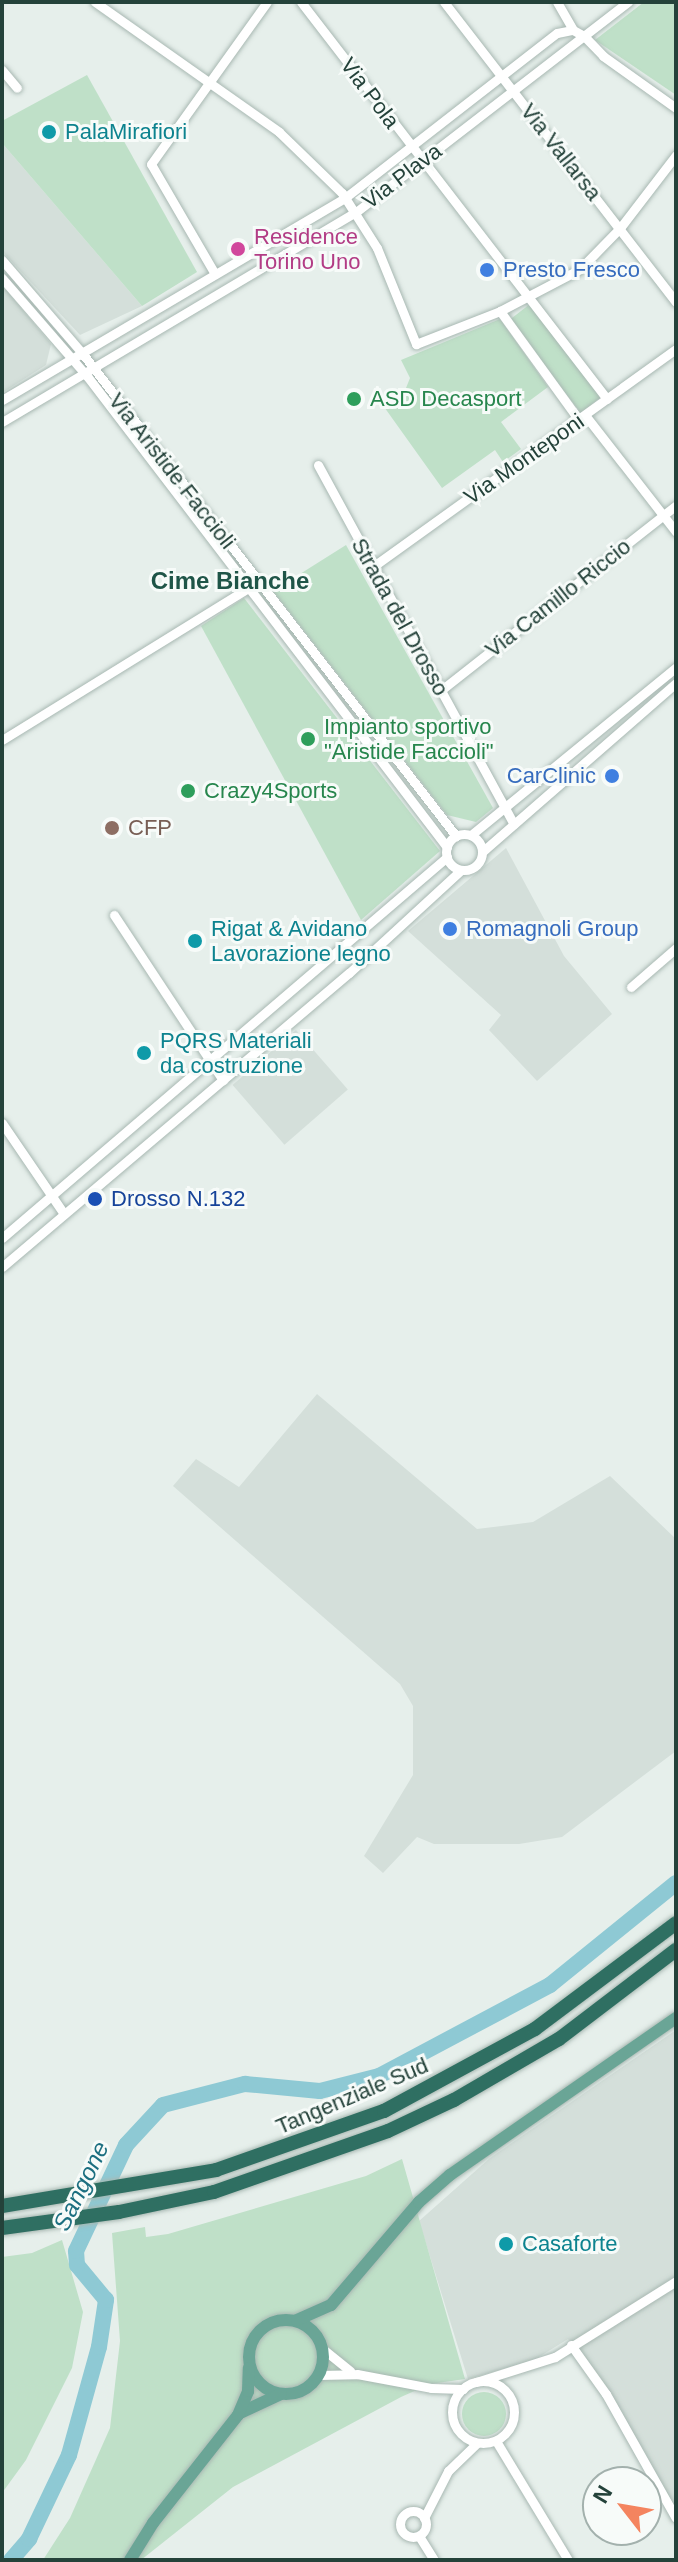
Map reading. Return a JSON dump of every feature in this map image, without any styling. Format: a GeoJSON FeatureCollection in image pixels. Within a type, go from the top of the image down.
{"type":"FeatureCollection","features":[{"type":"Feature","properties":{"kind":"highway","name":"Tangenziale Sud"},"geometry":{"type":"LineString","coordinates":[[2,2206],[172,2180],[335,2131],[430,2089],[535,2029],[676,1923]]}},
{"type":"Feature","properties":{"kind":"highway","name":"Tangenziale Sud"},"geometry":{"type":"LineString","coordinates":[[2,2228],[160,2205],[299,2166],[454,2100],[559,2039],[676,1950]]}},
{"type":"Feature","properties":{"kind":"main road"},"geometry":{"type":"LineString","coordinates":[[130,2560],[153,2523],[238,2415],[248,2391],[250,2345],[260,2329],[277,2320],[311,2319],[331,2305],[436,2186],[676,2018]]}},
{"type":"Feature","properties":{"kind":"main road"},"geometry":{"type":"LineString","coordinates":[[238,2415],[281,2394],[302,2390],[318,2375],[331,2305]]}},
{"type":"Feature","properties":{"kind":"main road"},"geometry":{"type":"LineString","coordinates":[[297,2320],[322,2346]]}},
{"type":"Feature","properties":{"kind":"main road"},"geometry":{"type":"LineString","coordinates":[[249,2365],[257,2381],[281,2394]]}},
{"type":"Feature","properties":{"kind":"street"},"geometry":{"type":"LineString","coordinates":[[95,2],[279,132],[346,197],[377,248],[416,344],[500,311],[580,269],[620,228],[676,155]]}},
{"type":"Feature","properties":{"kind":"street"},"geometry":{"type":"LineString","coordinates":[[215,274],[151,164],[207,80],[267,2]]}},
{"type":"Feature","properties":{"kind":"street","name":"Via Pola"},"geometry":{"type":"LineString","coordinates":[[301,2],[607,399]]}},
{"type":"Feature","properties":{"kind":"street","name":"Via Vallarsa"},"geometry":{"type":"LineString","coordinates":[[444,2],[676,302]]}},
{"type":"Feature","properties":{"kind":"street"},"geometry":{"type":"LineString","coordinates":[[557,2],[573,30],[584,36],[614,65],[676,108]]}},
{"type":"Feature","properties":{"kind":"street","name":"Via Plava"},"geometry":{"type":"LineString","coordinates":[[2,422],[356,212],[628,2]]}},
{"type":"Feature","properties":{"kind":"street","name":"Via Plava"},"geometry":{"type":"LineString","coordinates":[[2,400],[346,197],[557,33],[573,30]]}},
{"type":"Feature","properties":{"kind":"street"},"geometry":{"type":"LineString","coordinates":[[2,70],[17,88]]}},
{"type":"Feature","properties":{"kind":"street","name":"Via Aristide Faccioli"},"geometry":{"type":"LineString","coordinates":[[2,260],[82,353],[89,371],[447,852]]}},
{"type":"Feature","properties":{"kind":"street","name":"Via Aristide Faccioli"},"geometry":{"type":"LineString","coordinates":[[2,278],[72,359],[89,371],[456,836]]}},
{"type":"Feature","properties":{"kind":"street"},"geometry":{"type":"LineString","coordinates":[[195,286],[205,302]]}},
{"type":"Feature","properties":{"kind":"street"},"geometry":{"type":"LineString","coordinates":[[500,311],[582,418],[676,532]]}},
{"type":"Feature","properties":{"kind":"street","name":"Via Monteponi"},"geometry":{"type":"LineString","coordinates":[[371,568],[676,349]]}},
{"type":"Feature","properties":{"kind":"street","name":"Strada del Drosso"},"geometry":{"type":"LineString","coordinates":[[318,465],[371,568],[514,824]]}},
{"type":"Feature","properties":{"kind":"street","name":"Via Camillo Riccio"},"geometry":{"type":"LineString","coordinates":[[440,691],[676,505]]}},
{"type":"Feature","properties":{"kind":"street"},"geometry":{"type":"LineString","coordinates":[[2,740],[258,582]]}},
{"type":"Feature","properties":{"kind":"street"},"geometry":{"type":"LineString","coordinates":[[2,1238],[275,1006],[447,852],[456,836],[471,835],[507,810],[676,667]]}},
{"type":"Feature","properties":{"kind":"street"},"geometry":{"type":"LineString","coordinates":[[2,1267],[289,1023],[461,870],[476,866],[482,852],[676,683]]}},
{"type":"Feature","properties":{"kind":"street"},"geometry":{"type":"LineString","coordinates":[[471,835],[482,852]]}},
{"type":"Feature","properties":{"kind":"street"},"geometry":{"type":"LineString","coordinates":[[447,852],[461,870]]}},
{"type":"Feature","properties":{"kind":"street"},"geometry":{"type":"LineString","coordinates":[[114,915],[223,1080]]}},
{"type":"Feature","properties":{"kind":"street"},"geometry":{"type":"LineString","coordinates":[[631,987],[676,948]]}},
{"type":"Feature","properties":{"kind":"street"},"geometry":{"type":"LineString","coordinates":[[275,1006],[289,1023]]}},
{"type":"Feature","properties":{"kind":"street"},"geometry":{"type":"LineString","coordinates":[[2,1123],[64,1214]]}},
{"type":"Feature","properties":{"kind":"street"},"geometry":{"type":"LineString","coordinates":[[318,2375],[357,2374],[431,2388],[463,2389],[555,2357],[676,2281]]}},
{"type":"Feature","properties":{"kind":"street"},"geometry":{"type":"LineString","coordinates":[[571,2345],[606,2394],[676,2518]]}},
{"type":"Feature","properties":{"kind":"street"},"geometry":{"type":"LineString","coordinates":[[322,2346],[357,2374]]}},
{"type":"Feature","properties":{"kind":"street"},"geometry":{"type":"LineString","coordinates":[[463,2389],[452,2416],[460,2434],[477,2443],[496,2441],[511,2427],[512,2399],[498,2385],[476,2382]]}},
{"type":"Feature","properties":{"kind":"street"},"geometry":{"type":"LineString","coordinates":[[496,2441],[568,2560]]}},
{"type":"Feature","properties":{"kind":"street"},"geometry":{"type":"LineString","coordinates":[[434,2560],[419,2536],[424,2518],[448,2471],[477,2443]]}},
{"type":"Feature","properties":{"kind":"street"},"geometry":{"type":"LineString","coordinates":[[419,2536],[406,2535],[401,2520],[410,2512],[424,2518]]}},
{"type":"Feature","properties":{"kind":"shaded area"},"geometry":{"type":"Polygon","coordinates":[[[2,143],[142,306],[80,335],[2,251],[2,143]]]}},
{"type":"Feature","properties":{"kind":"shaded area"},"geometry":{"type":"Polygon","coordinates":[[[2,285],[51,344],[46,365],[2,393],[2,285]]]}},
{"type":"Feature","properties":{"kind":"shaded area"},"geometry":{"type":"Polygon","coordinates":[[[506,848],[564,956],[612,1014],[537,1081],[489,1030],[501,1015],[408,931],[506,848]]]}},
{"type":"Feature","properties":{"kind":"shaded area"},"geometry":{"type":"Polygon","coordinates":[[[296,1030],[348,1090],[284,1145],[233,1085],[296,1030]]]}},
{"type":"Feature","properties":{"kind":"shaded area"},"geometry":{"type":"Polygon","coordinates":[[[317,1394],[477,1529],[533,1522],[610,1476],[676,1539],[676,1751],[562,1837],[519,1844],[434,1844],[417,1837],[383,1873],[364,1856],[413,1775],[413,1706],[400,1684],[173,1486],[196,1459],[239,1487],[317,1394]]]}},
{"type":"Feature","properties":{"kind":"shaded area"},"geometry":{"type":"Polygon","coordinates":[[[676,2030],[676,2513],[662,2488],[662,2466],[650,2466],[608,2392],[568,2339],[534,2360],[468,2379],[419,2221],[490,2158],[676,2030]]]}},
{"type":"Feature","properties":{"kind":"green space"},"geometry":{"type":"Polygon","coordinates":[[[644,2],[676,2],[676,95],[595,40],[644,2]]]}},
{"type":"Feature","properties":{"kind":"green space"},"geometry":{"type":"Polygon","coordinates":[[[87,75],[197,272],[142,306],[2,143],[2,121],[87,75]]]}},
{"type":"Feature","properties":{"kind":"green space"},"geometry":{"type":"Polygon","coordinates":[[[530,304],[602,396],[581,413],[509,321],[530,304]]]}},
{"type":"Feature","properties":{"kind":"green space"},"geometry":{"type":"Polygon","coordinates":[[[500,319],[548,387],[501,422],[521,449],[503,462],[495,450],[442,488],[382,404],[406,388],[410,378],[401,360],[500,319]]]}},
{"type":"Feature","properties":{"kind":"green space"},"geometry":{"type":"Polygon","coordinates":[[[346,545],[493,808],[476,822],[447,815],[273,591],[346,545]]]}},
{"type":"Feature","properties":{"kind":"green space","name":"Impianto sportivo \"Aristide Faccioli\""},"geometry":{"type":"Polygon","coordinates":[[[244,598],[440,851],[361,920],[201,626],[244,598]]]}},
{"type":"Feature","properties":{"kind":"green space"},"geometry":{"type":"Polygon","coordinates":[[[402,2159],[465,2379],[430,2384],[401,2397],[233,2487],[141,2560],[43,2560],[70,2518],[110,2428],[120,2341],[112,2233],[145,2227],[146,2237],[168,2234],[366,2176],[402,2159]]]}},
{"type":"Feature","properties":{"kind":"green space"},"geometry":{"type":"Polygon","coordinates":[[[62,2240],[83,2312],[72,2368],[26,2460],[2,2493],[2,2257],[32,2253],[62,2240]]]}},
{"type":"Feature","properties":{"kind":"green space"},"geometry":{"type":"Polygon","coordinates":[[[484,2392],[500,2398],[506,2414],[500,2430],[484,2436],[468,2430],[462,2414],[468,2398],[484,2392]]]}},
{"type":"Feature","properties":{"kind":"waterway","name":"Sangone"},"geometry":{"type":"LineString","coordinates":[[11,2560],[29,2539],[69,2455],[99,2347],[106,2300],[77,2265],[76,2251],[126,2145],[163,2105],[245,2084],[320,2091],[379,2076],[550,1985],[676,1883]]}},
{"type":"Feature","properties":{"kind":"place","name":"PalaMirafiori"},"geometry":{"type":"Point","coordinates":[49,132]}},
{"type":"Feature","properties":{"kind":"place","name":"Residence Torino Uno"},"geometry":{"type":"Point","coordinates":[238,249]}},
{"type":"Feature","properties":{"kind":"place","name":"Presto Fresco"},"geometry":{"type":"Point","coordinates":[487,270]}},
{"type":"Feature","properties":{"kind":"place","name":"ASD Decasport"},"geometry":{"type":"Point","coordinates":[354,399]}},
{"type":"Feature","properties":{"kind":"place","name":"Impianto sportivo \"Aristide Faccioli\""},"geometry":{"type":"Point","coordinates":[308,739]}},
{"type":"Feature","properties":{"kind":"place","name":"CarClinic"},"geometry":{"type":"Point","coordinates":[612,776]}},
{"type":"Feature","properties":{"kind":"place","name":"Crazy4Sports"},"geometry":{"type":"Point","coordinates":[188,791]}},
{"type":"Feature","properties":{"kind":"place","name":"CFP"},"geometry":{"type":"Point","coordinates":[112,828]}},
{"type":"Feature","properties":{"kind":"place","name":"Romagnoli Group"},"geometry":{"type":"Point","coordinates":[450,929]}},
{"type":"Feature","properties":{"kind":"place","name":"Rigat & Avidano Lavorazione legno"},"geometry":{"type":"Point","coordinates":[195,941]}},
{"type":"Feature","properties":{"kind":"place","name":"PQRS Materiali da costruzione"},"geometry":{"type":"Point","coordinates":[144,1053]}},
{"type":"Feature","properties":{"kind":"place","name":"Drosso N.132"},"geometry":{"type":"Point","coordinates":[95,1199]}},
{"type":"Feature","properties":{"kind":"place","name":"Casaforte"},"geometry":{"type":"Point","coordinates":[506,2244]}},
{"type":"Feature","properties":{"kind":"district","name":"Cime Bianche"},"geometry":{"type":"Point","coordinates":[230,581]}}]}
